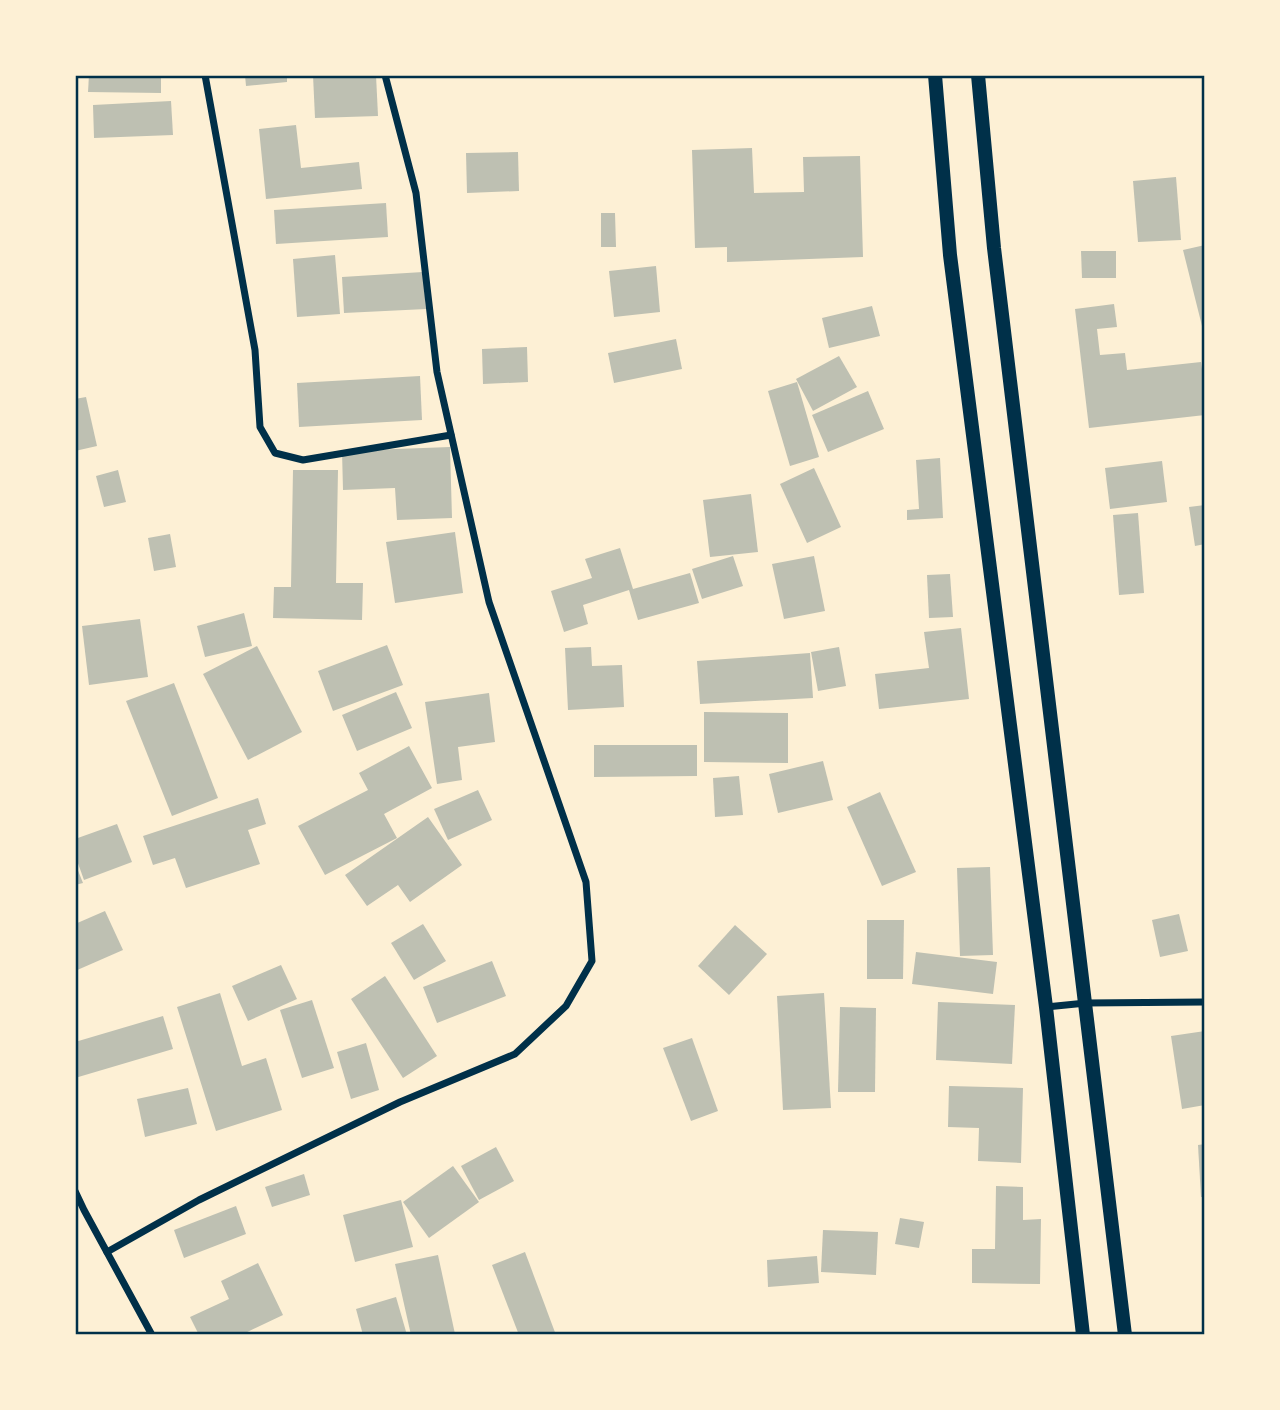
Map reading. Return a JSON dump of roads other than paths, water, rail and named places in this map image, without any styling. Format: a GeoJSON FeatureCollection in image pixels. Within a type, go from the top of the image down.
{"type":"FeatureCollection","features":[{"type":"Feature","properties":{"kind":"main road"},"geometry":{"type":"LineString","coordinates":[[935,75],[950,255],[1046,1007],[1083,1335]]}},
{"type":"Feature","properties":{"kind":"main road"},"geometry":{"type":"LineString","coordinates":[[978,75],[994,248],[1125,1335]]}},
{"type":"Feature","properties":{"kind":"street"},"geometry":{"type":"LineString","coordinates":[[205,75],[255,350],[260,427],[275,453],[303,460],[451,435]]}},
{"type":"Feature","properties":{"kind":"street"},"geometry":{"type":"LineString","coordinates":[[107,1252],[199,1200],[400,1102],[515,1054],[566,1006],[592,961],[586,882],[489,602],[437,372],[416,193],[384,75]]}},
{"type":"Feature","properties":{"kind":"street"},"geometry":{"type":"LineString","coordinates":[[1046,1007],[1086,1003],[1205,1002]]}},
{"type":"Feature","properties":{"kind":"street"},"geometry":{"type":"LineString","coordinates":[[75,1191],[152,1335]]}}]}
